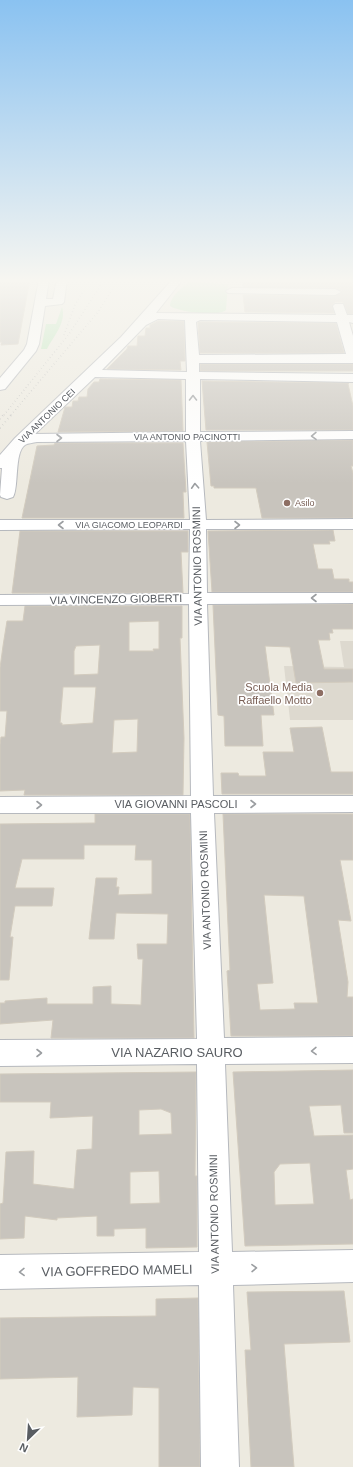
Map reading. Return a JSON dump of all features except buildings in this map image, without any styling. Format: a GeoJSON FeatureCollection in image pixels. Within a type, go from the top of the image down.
{"type":"FeatureCollection","features":[{"type":"Feature","properties":{"kind":"street"},"geometry":{"type":"LineString","coordinates":[[0,386],[32,347]]}},
{"type":"Feature","properties":{"kind":"street","name":"VIA ANTONIO CEI"},"geometry":{"type":"LineString","coordinates":[[0,464],[17,443],[117,347]]}},
{"type":"Feature","properties":{"kind":"street","name":"VIA ANTONIO ROSMINI"},"geometry":{"type":"LineString","coordinates":[[192,347],[193,437],[198,525],[202,804],[211,1052],[214,1269],[220,1467]]}},
{"type":"Feature","properties":{"kind":"street"},"geometry":{"type":"LineString","coordinates":[[193,359],[353,359],[352,347]]}},
{"type":"Feature","properties":{"kind":"street"},"geometry":{"type":"LineString","coordinates":[[97,374],[353,378]]}},
{"type":"Feature","properties":{"kind":"street","name":"VIA ANTONIO PACINOTTI"},"geometry":{"type":"LineString","coordinates":[[17,443],[37,438],[353,436]]}},
{"type":"Feature","properties":{"kind":"street","name":"VIA ANTONIO CEI"},"geometry":{"type":"LineString","coordinates":[[0,525],[3,495],[17,443]]}},
{"type":"Feature","properties":{"kind":"street","name":"VIA GIACOMO LEOPARDI"},"geometry":{"type":"LineString","coordinates":[[0,525],[353,524]]}},
{"type":"Feature","properties":{"kind":"street","name":"VIA VINCENZO GIOBERTI"},"geometry":{"type":"LineString","coordinates":[[0,600],[353,598]]}},
{"type":"Feature","properties":{"kind":"street","name":"VIA GIOVANNI PASCOLI"},"geometry":{"type":"LineString","coordinates":[[0,805],[353,804]]}},
{"type":"Feature","properties":{"kind":"street","name":"VIA NAZARIO SAURO"},"geometry":{"type":"LineString","coordinates":[[0,1053],[353,1050]]}},
{"type":"Feature","properties":{"kind":"street","name":"VIA GOFFREDO MAMELI"},"geometry":{"type":"LineString","coordinates":[[0,1272],[353,1266]]}},
{"type":"Feature","properties":{"kind":"shaded area","name":"Scuola Media Raffaello Motto"},"geometry":{"type":"Polygon","coordinates":[[[340,641],[353,641],[353,720],[290,720],[284,666],[344,667],[340,641]]]}},
{"type":"Feature","properties":{"kind":"railway"},"geometry":{"type":"LineString","coordinates":[[4,415],[58,347]]}},
{"type":"Feature","properties":{"kind":"railway"},"geometry":{"type":"LineString","coordinates":[[11,415],[68,347]]}},
{"type":"Feature","properties":{"kind":"railway"},"geometry":{"type":"LineString","coordinates":[[0,419],[4,414]]}},
{"type":"Feature","properties":{"kind":"railway"},"geometry":{"type":"LineString","coordinates":[[0,428],[12,414]]}},
{"type":"Feature","properties":{"kind":"place","name":"Asilo"},"geometry":{"type":"Point","coordinates":[287,503]}},
{"type":"Feature","properties":{"kind":"place","name":"Scuola Media Raffaello Motto"},"geometry":{"type":"Point","coordinates":[320,693]}}]}
